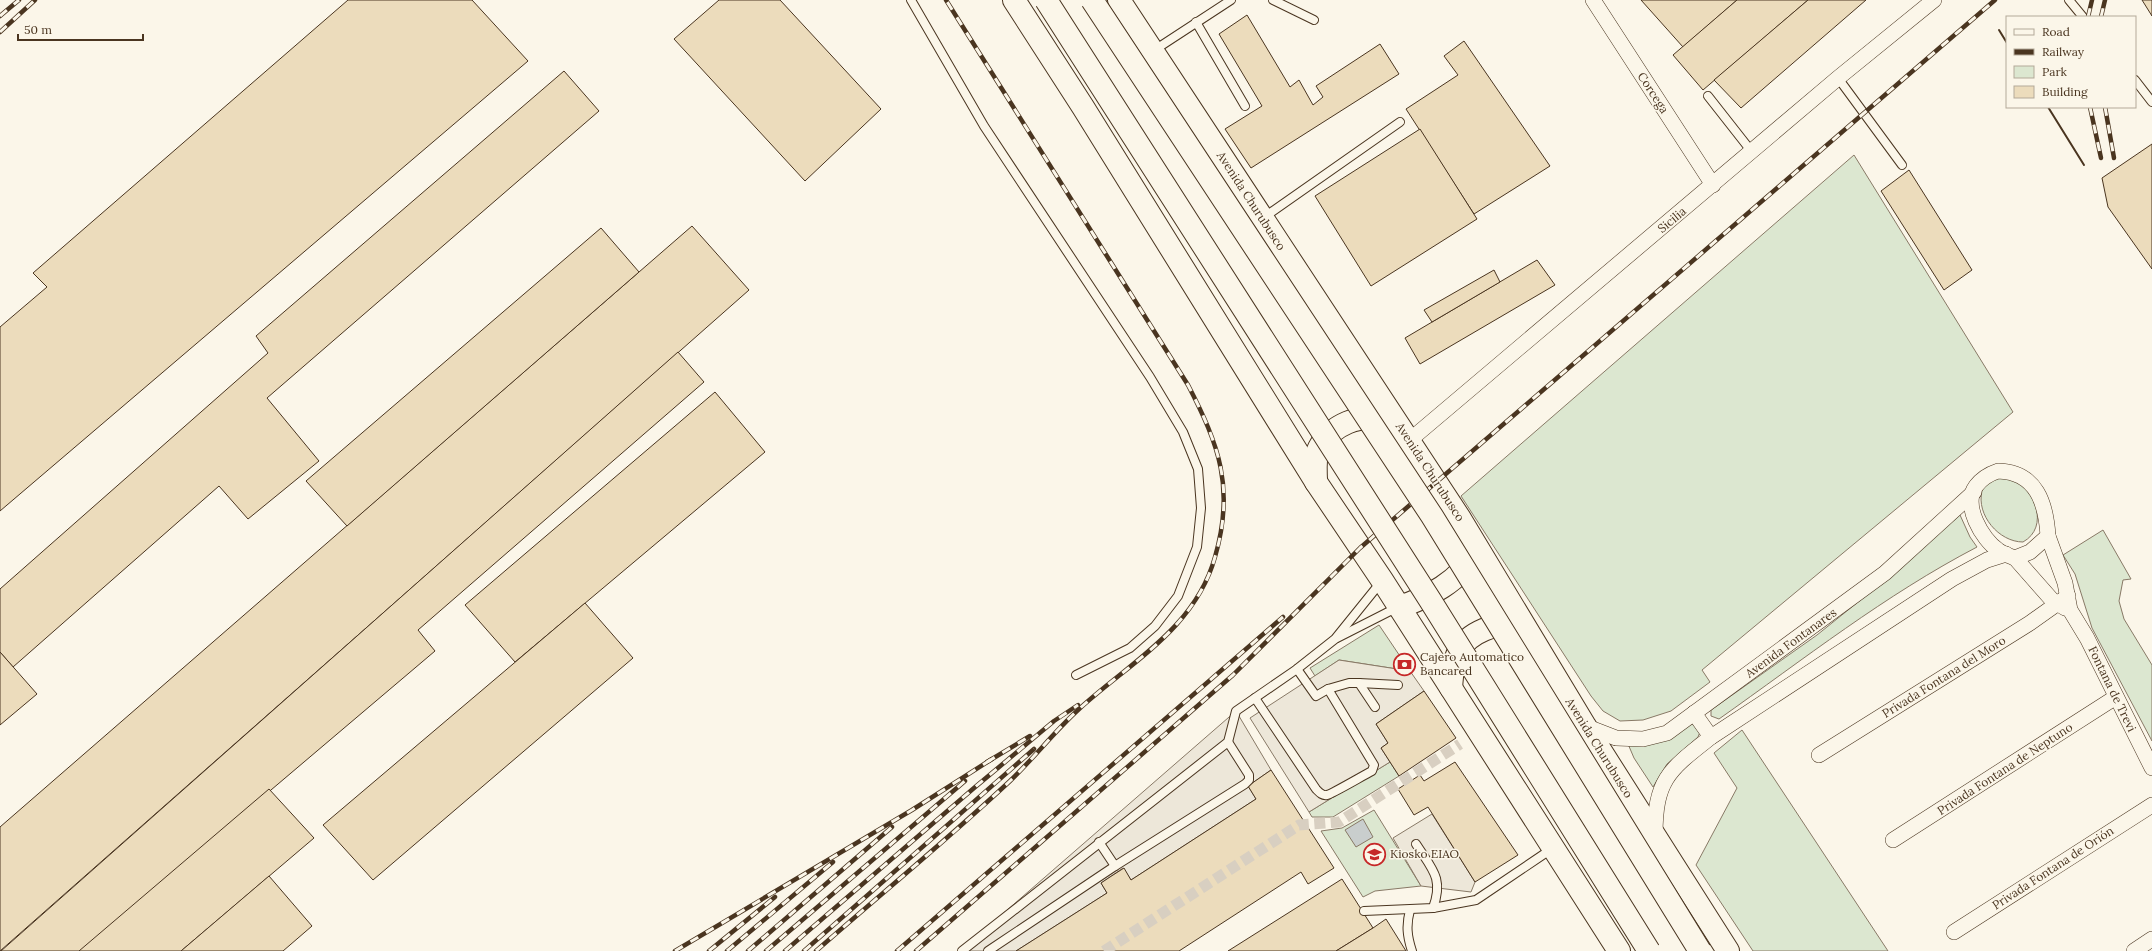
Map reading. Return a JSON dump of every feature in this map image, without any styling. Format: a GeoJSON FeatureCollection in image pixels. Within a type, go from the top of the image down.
{"type":"FeatureCollection","features":[{"type":"Feature","properties":{"kind":"main road"},"geometry":{"type":"LineString","coordinates":[[1014,0],[1092,121],[1316,482],[1382,580],[1619,951]]}},
{"type":"Feature","properties":{"kind":"main road"},"geometry":{"type":"LineString","coordinates":[[1046,0],[1430,600],[1649,951]]}},
{"type":"Feature","properties":{"kind":"main road","name":"Avenida Churubusco"},"geometry":{"type":"LineString","coordinates":[[1092,0],[1432,516],[1700,951]]}},
{"type":"Feature","properties":{"kind":"main road","name":"Avenida Churubusco"},"geometry":{"type":"LineString","coordinates":[[1119,0],[1262,219],[1405,433],[1477,547],[1585,726],[1728,951]]}},
{"type":"Feature","properties":{"kind":"main road"},"geometry":{"type":"LineString","coordinates":[[1316,482],[1316,460],[1319,448],[1332,433],[1344,424],[1360,418],[1383,420],[1405,433]]}},
{"type":"Feature","properties":{"kind":"main road"},"geometry":{"type":"LineString","coordinates":[[1399,607],[1432,593],[1448,583],[1471,561],[1477,547]]}},
{"type":"Feature","properties":{"kind":"main road"},"geometry":{"type":"LineString","coordinates":[[1450,688],[1454,665],[1460,649],[1475,635],[1495,625],[1513,626],[1529,632]]}},
{"type":"Feature","properties":{"kind":"street","name":"Corcega"},"geometry":{"type":"LineString","coordinates":[[1593,0],[1713,185]]}},
{"type":"Feature","properties":{"kind":"street","name":"Sicilia"},"geometry":{"type":"LineString","coordinates":[[1405,433],[1713,185],[1838,78],[1934,0]]}},
{"type":"Feature","properties":{"kind":"street"},"geometry":{"type":"LineString","coordinates":[[1998,471],[2010,471],[2027,480],[2039,495],[2047,514],[2048,536],[2065,603],[2011,556],[1999,551],[1985,538],[1976,520],[1971,503],[1975,487],[1986,476],[1998,471]]}},
{"type":"Feature","properties":{"kind":"street","name":"Avenida Fontanares"},"geometry":{"type":"LineString","coordinates":[[1585,726],[1616,738],[1643,739],[1667,733],[1885,573],[1974,492]]}},
{"type":"Feature","properties":{"kind":"street"},"geometry":{"type":"LineString","coordinates":[[1655,837],[1655,814],[1659,793],[1669,773],[1687,755],[1711,736],[1952,579],[1987,560],[2030,552],[2048,536]]}},
{"type":"Feature","properties":{"kind":"street","name":"Fontana de Trevi"},"geometry":{"type":"LineString","coordinates":[[2065,603],[2087,638],[2152,768]]}},
{"type":"Feature","properties":{"kind":"street","name":"Privada Fontana del Moro"},"geometry":{"type":"LineString","coordinates":[[1819,755],[2010,635],[2065,603]]}},
{"type":"Feature","properties":{"kind":"street","name":"Privada Fontana de Neptuno"},"geometry":{"type":"LineString","coordinates":[[1893,840],[2116,697]]}},
{"type":"Feature","properties":{"kind":"street"},"geometry":{"type":"LineString","coordinates":[[1694,712],[1711,736]]}},
{"type":"Feature","properties":{"kind":"street","name":"Privada Fontana de Orión"},"geometry":{"type":"LineString","coordinates":[[1954,932],[2152,805]]}},
{"type":"Feature","properties":{"kind":"street"},"geometry":{"type":"LineString","coordinates":[[2134,951],[2152,939]]}},
{"type":"Feature","properties":{"kind":"lane"},"geometry":{"type":"LineString","coordinates":[[911,0],[984,126],[1150,377],[1183,432],[1198,469],[1201,508],[1197,547],[1178,596],[1154,626],[1130,648],[1076,675]]}},
{"type":"Feature","properties":{"kind":"lane"},"geometry":{"type":"LineString","coordinates":[[1152,52],[1231,0]]}},
{"type":"Feature","properties":{"kind":"lane"},"geometry":{"type":"LineString","coordinates":[[1273,0],[1314,20]]}},
{"type":"Feature","properties":{"kind":"lane"},"geometry":{"type":"LineString","coordinates":[[2069,0],[2082,16]]}},
{"type":"Feature","properties":{"kind":"lane"},"geometry":{"type":"LineString","coordinates":[[1196,22],[1245,106]]}},
{"type":"Feature","properties":{"kind":"lane"},"geometry":{"type":"LineString","coordinates":[[1838,78],[1902,165]]}},
{"type":"Feature","properties":{"kind":"lane"},"geometry":{"type":"LineString","coordinates":[[2136,81],[2152,102]]}},
{"type":"Feature","properties":{"kind":"lane"},"geometry":{"type":"LineString","coordinates":[[1708,96],[1752,152]]}},
{"type":"Feature","properties":{"kind":"lane"},"geometry":{"type":"LineString","coordinates":[[1262,219],[1400,122]]}},
{"type":"Feature","properties":{"kind":"lane"},"geometry":{"type":"LineString","coordinates":[[1335,639],[1382,580]]}},
{"type":"Feature","properties":{"kind":"lane"},"geometry":{"type":"LineString","coordinates":[[962,951],[1228,742],[1236,711],[1297,669],[1335,639],[1399,607]]}},
{"type":"Feature","properties":{"kind":"lane"},"geometry":{"type":"LineString","coordinates":[[1297,669],[1316,696],[1328,689],[1349,683],[1359,682],[1398,685]]}},
{"type":"Feature","properties":{"kind":"lane"},"geometry":{"type":"LineString","coordinates":[[1359,682],[1375,707]]}},
{"type":"Feature","properties":{"kind":"lane"},"geometry":{"type":"LineString","coordinates":[[1255,698],[1316,790],[1321,794],[1327,795],[1372,771],[1374,765],[1328,689]]}},
{"type":"Feature","properties":{"kind":"lane"},"geometry":{"type":"LineString","coordinates":[[988,951],[1115,866],[1239,789],[1249,780],[1245,769],[1228,742]]}},
{"type":"Feature","properties":{"kind":"lane"},"geometry":{"type":"LineString","coordinates":[[1099,842],[1115,866]]}},
{"type":"Feature","properties":{"kind":"lane"},"geometry":{"type":"LineString","coordinates":[[1416,844],[1437,877],[1439,887],[1433,908]]}},
{"type":"Feature","properties":{"kind":"lane"},"geometry":{"type":"LineString","coordinates":[[1364,911],[1433,908],[1476,900],[1553,848]]}},
{"type":"Feature","properties":{"kind":"lane"},"geometry":{"type":"LineString","coordinates":[[1410,910],[1407,924],[1407,937],[1412,951]]}},
{"type":"Feature","properties":{"kind":"green space"},"geometry":{"type":"Polygon","coordinates":[[[1854,155],[2013,412],[1702,670],[1710,682],[1671,711],[1643,720],[1620,721],[1603,711],[1591,696],[1461,496],[1854,155]]]}},
{"type":"Feature","properties":{"kind":"green space"},"geometry":{"type":"Polygon","coordinates":[[[1990,477],[2011,477],[2020,482],[2032,498],[2036,508],[2036,527],[2031,535],[2023,542],[2014,541],[1998,532],[1991,526],[1986,518],[1982,509],[1981,500],[1983,489],[1990,477]]]}},
{"type":"Feature","properties":{"kind":"green space"},"geometry":{"type":"Polygon","coordinates":[[[1960,515],[1970,537],[1977,547],[1910,586],[1845,628],[1719,719],[1711,716],[1711,710],[1817,635],[1863,598],[1960,515]]]}},
{"type":"Feature","properties":{"kind":"green space"},"geometry":{"type":"Polygon","coordinates":[[[2103,530],[2131,579],[2123,580],[2119,601],[2124,619],[2152,665],[2152,741],[2092,628],[2075,574],[2063,555],[2103,530]]]}},
{"type":"Feature","properties":{"kind":"green space"},"geometry":{"type":"Polygon","coordinates":[[[1379,625],[1410,671],[1339,660],[1315,676],[1310,668],[1379,625]]]}},
{"type":"Feature","properties":{"kind":"green space"},"geometry":{"type":"Polygon","coordinates":[[[1693,724],[1700,732],[1698,737],[1667,764],[1653,787],[1634,758],[1628,744],[1693,724]]]}},
{"type":"Feature","properties":{"kind":"green space"},"geometry":{"type":"Polygon","coordinates":[[[1742,730],[1888,951],[1753,951],[1696,865],[1737,788],[1714,753],[1742,730]]]}},
{"type":"Feature","properties":{"kind":"green space"},"geometry":{"type":"Polygon","coordinates":[[[1390,762],[1399,776],[1333,817],[1312,817],[1309,812],[1390,762]]]}},
{"type":"Feature","properties":{"kind":"green space"},"geometry":{"type":"Polygon","coordinates":[[[1374,810],[1421,886],[1375,891],[1363,897],[1321,831],[1342,828],[1374,810]]]}},
{"type":"Feature","properties":{"kind":"shaded area"},"geometry":{"type":"Polygon","coordinates":[[[1339,660],[1410,671],[1424,691],[1376,724],[1388,743],[1381,748],[1390,762],[1309,812],[1250,718],[1339,660]]]}},
{"type":"Feature","properties":{"kind":"shaded area"},"geometry":{"type":"Polygon","coordinates":[[[1236,711],[1271,770],[1248,786],[1256,799],[1131,880],[1123,868],[1101,883],[1107,893],[1016,951],[960,951],[1236,711]]]}},
{"type":"Feature","properties":{"kind":"shaded area"},"geometry":{"type":"Polygon","coordinates":[[[1432,814],[1475,882],[1471,892],[1421,886],[1393,838],[1432,814]]]}},
{"type":"Feature","properties":{"kind":"shaded area"},"geometry":{"type":"Polygon","coordinates":[[[1363,819],[1373,837],[1356,847],[1345,830],[1363,819]]]}},
{"type":"Feature","properties":{"kind":"building"},"geometry":{"type":"Polygon","coordinates":[[[348,0],[472,0],[528,61],[0,511],[0,327],[47,287],[33,273],[348,0]]]}},
{"type":"Feature","properties":{"kind":"building"},"geometry":{"type":"Polygon","coordinates":[[[719,0],[780,0],[881,109],[805,181],[674,39],[719,0]]]}},
{"type":"Feature","properties":{"kind":"building"},"geometry":{"type":"Polygon","coordinates":[[[1641,0],[1737,0],[1683,47],[1641,0]]]}},
{"type":"Feature","properties":{"kind":"building"},"geometry":{"type":"Polygon","coordinates":[[[1737,0],[1808,0],[1703,90],[1673,55],[1737,0]]]}},
{"type":"Feature","properties":{"kind":"building"},"geometry":{"type":"Polygon","coordinates":[[[1808,0],[1866,0],[1741,108],[1714,80],[1808,0]]]}},
{"type":"Feature","properties":{"kind":"building"},"geometry":{"type":"Polygon","coordinates":[[[2142,0],[2152,0],[2152,16],[2142,0]]]}},
{"type":"Feature","properties":{"kind":"building"},"geometry":{"type":"Polygon","coordinates":[[[1247,15],[1290,87],[1299,80],[1313,105],[1323,97],[1316,86],[1380,44],[1399,74],[1251,168],[1225,129],[1262,106],[1219,34],[1247,15]]]}},
{"type":"Feature","properties":{"kind":"building"},"geometry":{"type":"Polygon","coordinates":[[[1464,41],[1550,166],[1474,214],[1406,109],[1458,75],[1444,56],[1464,41]]]}},
{"type":"Feature","properties":{"kind":"building"},"geometry":{"type":"Polygon","coordinates":[[[564,71],[599,111],[267,398],[319,461],[248,519],[219,486],[13,667],[0,652],[0,589],[268,353],[256,336],[564,71]]]}},
{"type":"Feature","properties":{"kind":"building"},"geometry":{"type":"Polygon","coordinates":[[[1420,129],[1477,219],[1371,286],[1315,196],[1420,129]]]}},
{"type":"Feature","properties":{"kind":"building"},"geometry":{"type":"Polygon","coordinates":[[[2152,144],[2152,269],[2108,207],[2102,178],[2152,144]]]}},
{"type":"Feature","properties":{"kind":"building"},"geometry":{"type":"Polygon","coordinates":[[[1909,170],[1972,270],[1944,290],[1881,191],[1909,170]]]}},
{"type":"Feature","properties":{"kind":"building"},"geometry":{"type":"Polygon","coordinates":[[[692,226],[749,290],[0,951],[0,827],[692,226]]]}},
{"type":"Feature","properties":{"kind":"building"},"geometry":{"type":"Polygon","coordinates":[[[601,228],[639,272],[347,526],[306,481],[601,228]]]}},
{"type":"Feature","properties":{"kind":"building"},"geometry":{"type":"Polygon","coordinates":[[[1537,260],[1555,285],[1420,364],[1405,338],[1537,260]]]}},
{"type":"Feature","properties":{"kind":"building"},"geometry":{"type":"Polygon","coordinates":[[[1494,270],[1500,282],[1432,322],[1424,310],[1494,270]]]}},
{"type":"Feature","properties":{"kind":"building"},"geometry":{"type":"Polygon","coordinates":[[[678,352],[704,382],[418,630],[435,651],[81,951],[1,951],[678,352]]]}},
{"type":"Feature","properties":{"kind":"building"},"geometry":{"type":"Polygon","coordinates":[[[715,392],[765,452],[515,662],[465,605],[715,392]]]}},
{"type":"Feature","properties":{"kind":"building"},"geometry":{"type":"Polygon","coordinates":[[[585,603],[633,658],[373,880],[323,825],[585,603]]]}},
{"type":"Feature","properties":{"kind":"building"},"geometry":{"type":"Polygon","coordinates":[[[0,652],[37,694],[0,725],[0,652]]]}},
{"type":"Feature","properties":{"kind":"building","name":"Cajero Automatico Bancared"},"geometry":{"type":"Polygon","coordinates":[[[1407,658],[1412,665],[1403,671],[1398,664],[1407,658]]]}},
{"type":"Feature","properties":{"kind":"building"},"geometry":{"type":"Polygon","coordinates":[[[1424,691],[1456,738],[1399,776],[1381,748],[1388,743],[1376,724],[1424,691]]]}},
{"type":"Feature","properties":{"kind":"building"},"geometry":{"type":"Polygon","coordinates":[[[1455,762],[1518,855],[1475,882],[1428,807],[1414,815],[1398,789],[1420,775],[1424,781],[1455,762]]]}},
{"type":"Feature","properties":{"kind":"building"},"geometry":{"type":"Polygon","coordinates":[[[1271,770],[1334,868],[1308,884],[1301,872],[1179,951],[1016,951],[1107,893],[1101,883],[1124,868],[1131,880],[1256,799],[1248,786],[1271,770]]]}},
{"type":"Feature","properties":{"kind":"building"},"geometry":{"type":"Polygon","coordinates":[[[269,789],[314,838],[181,951],[79,951],[269,789]]]}},
{"type":"Feature","properties":{"kind":"building"},"geometry":{"type":"Polygon","coordinates":[[[269,876],[312,926],[283,951],[181,951],[269,876]]]}},
{"type":"Feature","properties":{"kind":"building"},"geometry":{"type":"Polygon","coordinates":[[[1342,879],[1373,928],[1336,951],[1228,951],[1342,879]]]}},
{"type":"Feature","properties":{"kind":"building"},"geometry":{"type":"Polygon","coordinates":[[[1386,919],[1406,951],[1336,951],[1373,928],[1386,919]]]}},
{"type":"Feature","properties":{"kind":"tunnel"},"geometry":{"type":"LineString","coordinates":[[1104,951],[1299,825],[1339,822],[1460,744]]}},
{"type":"Feature","properties":{"kind":"railway"},"geometry":{"type":"LineString","coordinates":[[0,16],[19,0]]}},
{"type":"Feature","properties":{"kind":"railway"},"geometry":{"type":"LineString","coordinates":[[0,32],[35,0]]}},
{"type":"Feature","properties":{"kind":"railway"},"geometry":{"type":"LineString","coordinates":[[816,951],[987,803],[1078,710],[1158,643],[1176,625],[1192,605],[1205,582],[1215,557],[1221,532],[1224,509],[1221,468],[1208,427],[1188,385],[946,0]]}},
{"type":"Feature","properties":{"kind":"railway"},"geometry":{"type":"LineString","coordinates":[[916,951],[1233,675],[1360,548],[1995,0]]}},
{"type":"Feature","properties":{"kind":"railway"},"geometry":{"type":"LineString","coordinates":[[2088,16],[2092,0]]}},
{"type":"Feature","properties":{"kind":"railway"},"geometry":{"type":"LineString","coordinates":[[2101,16],[2105,0]]}},
{"type":"Feature","properties":{"kind":"railway"},"geometry":{"type":"LineString","coordinates":[[2090,108],[2101,158]]}},
{"type":"Feature","properties":{"kind":"railway"},"geometry":{"type":"LineString","coordinates":[[2105,108],[2114,158]]}},
{"type":"Feature","properties":{"kind":"railway"},"geometry":{"type":"LineString","coordinates":[[897,951],[1283,617]]}},
{"type":"Feature","properties":{"kind":"railway"},"geometry":{"type":"LineString","coordinates":[[785,951],[974,788],[1054,721],[1078,705]]}},
{"type":"Feature","properties":{"kind":"railway"},"geometry":{"type":"LineString","coordinates":[[987,762],[1030,736]]}},
{"type":"Feature","properties":{"kind":"railway"},"geometry":{"type":"LineString","coordinates":[[804,951],[1034,749]]}},
{"type":"Feature","properties":{"kind":"railway"},"geometry":{"type":"LineString","coordinates":[[675,951],[912,810],[992,759]]}},
{"type":"Feature","properties":{"kind":"railway"},"geometry":{"type":"LineString","coordinates":[[766,951],[965,781]]}},
{"type":"Feature","properties":{"kind":"railway"},"geometry":{"type":"LineString","coordinates":[[748,951],[892,827]]}},
{"type":"Feature","properties":{"kind":"railway"},"geometry":{"type":"LineString","coordinates":[[727,951],[833,862]]}},
{"type":"Feature","properties":{"kind":"railway"},"geometry":{"type":"LineString","coordinates":[[709,951],[775,897]]}},
{"type":"Feature","properties":{"kind":"wall"},"geometry":{"type":"LineString","coordinates":[[1999,30],[2006,41]]}},
{"type":"Feature","properties":{"kind":"wall"},"geometry":{"type":"LineString","coordinates":[[2049,108],[2084,165]]}},
{"type":"Feature","properties":{"kind":"place","name":"Cajero Automatico Bancared"},"geometry":{"type":"Point","coordinates":[1405,664]}},
{"type":"Feature","properties":{"kind":"place","name":"Kiosko EIAO"},"geometry":{"type":"Point","coordinates":[1375,854]}}]}
